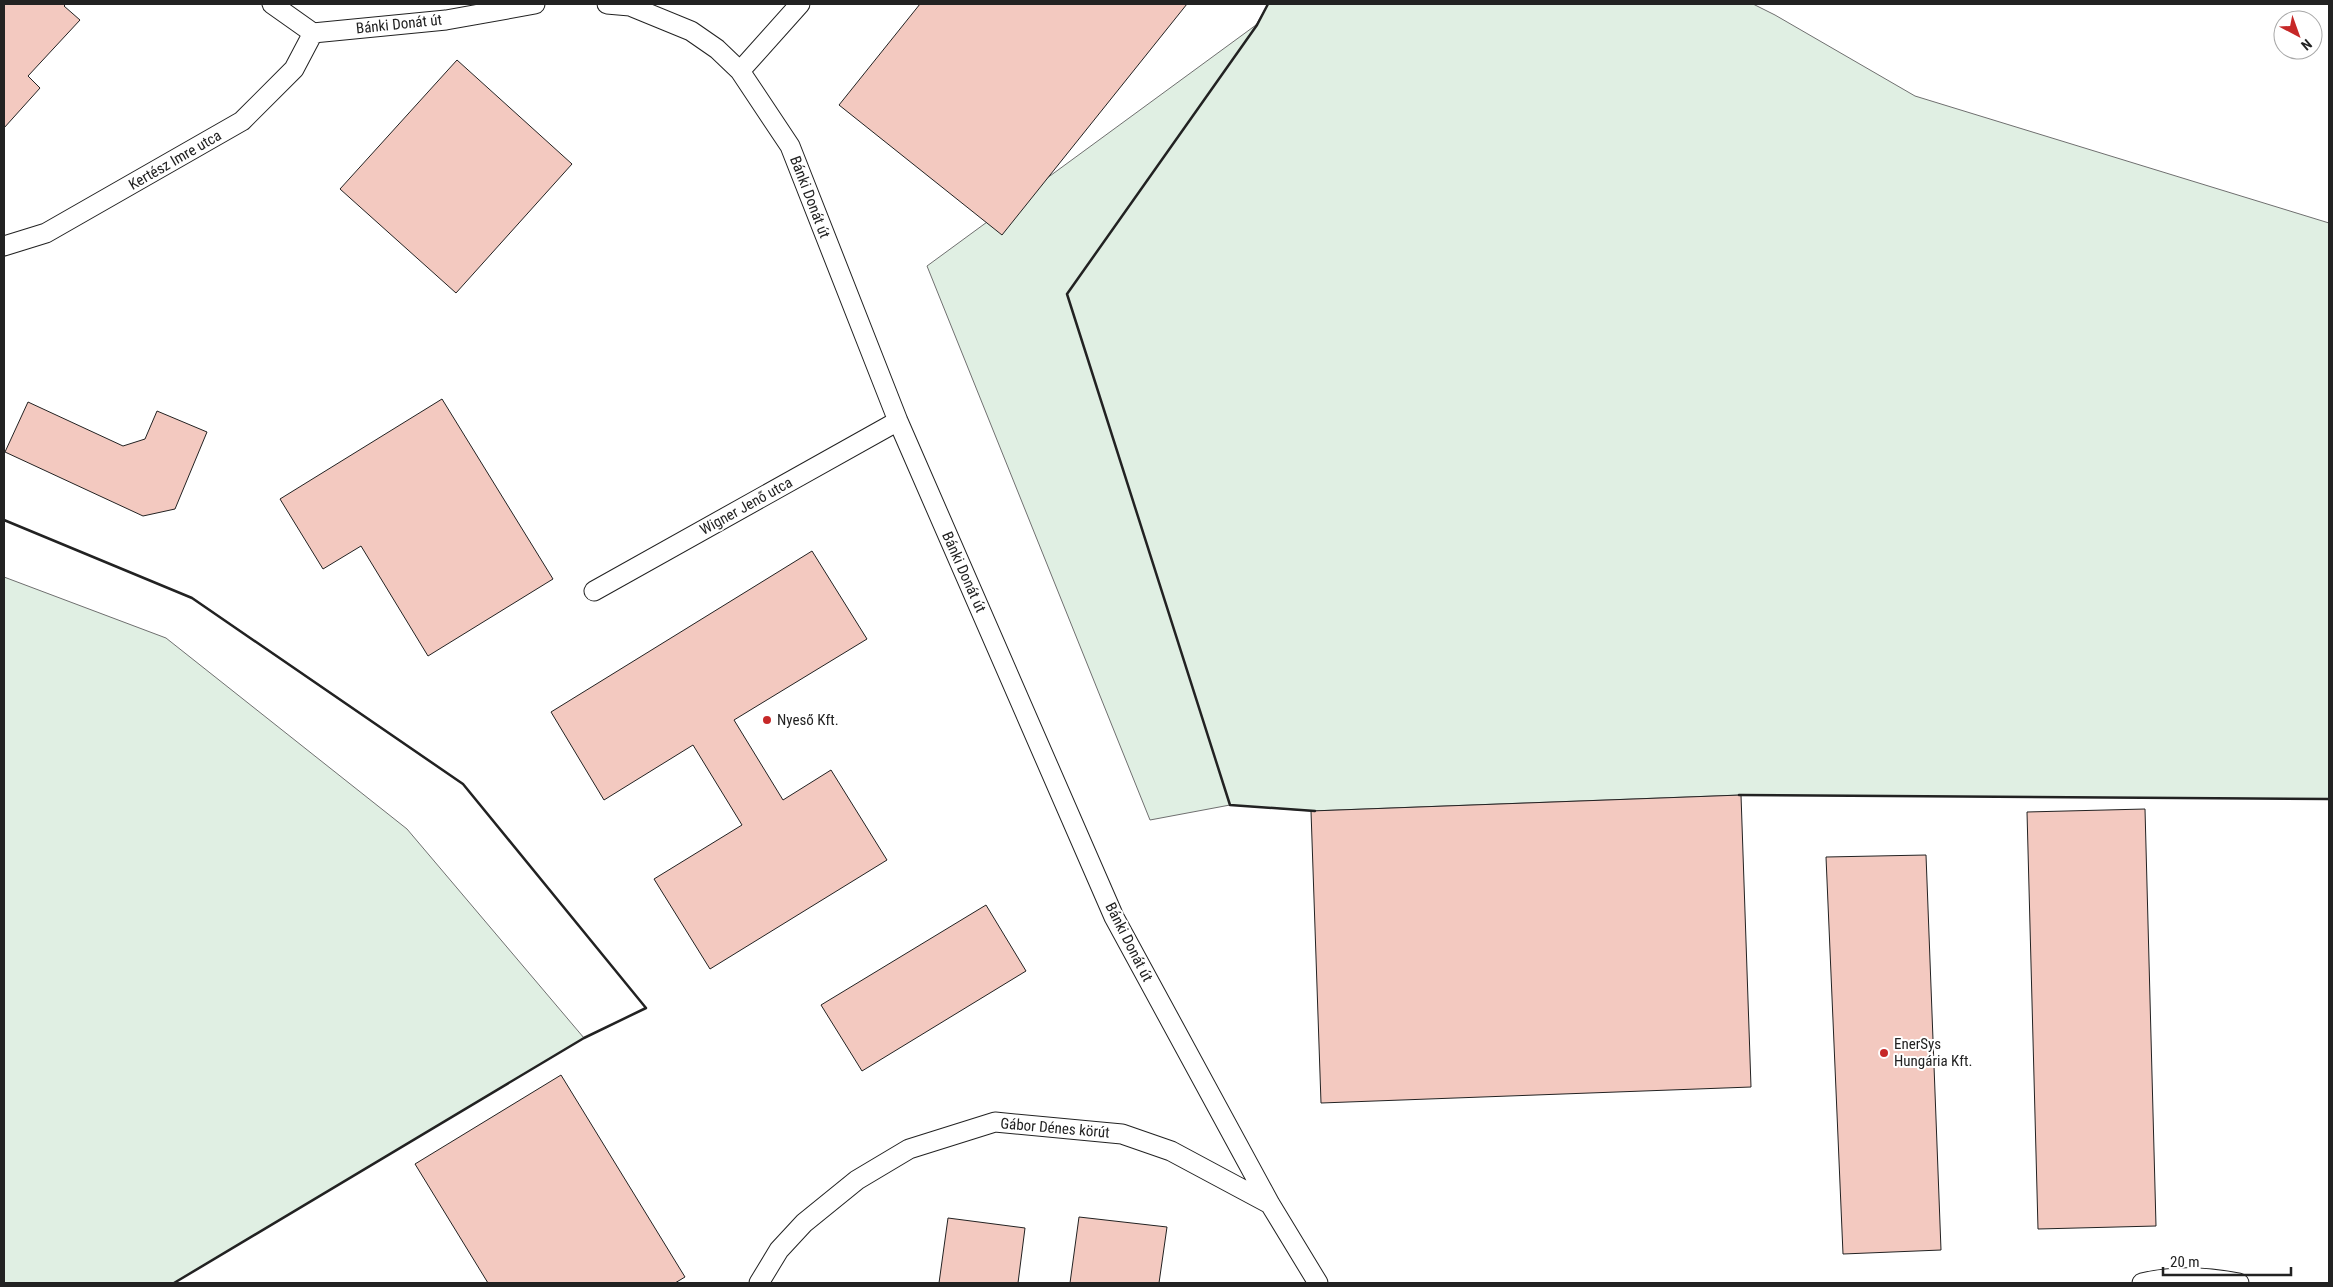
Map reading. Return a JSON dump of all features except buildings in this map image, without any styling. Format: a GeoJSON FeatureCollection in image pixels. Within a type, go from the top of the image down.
{"type":"FeatureCollection","features":[{"type":"Feature","properties":{"kind":"lane"},"geometry":{"type":"LineString","coordinates":[[272,4],[313,33]]}},
{"type":"Feature","properties":{"kind":"lane","name":"Bánki Donát út"},"geometry":{"type":"LineString","coordinates":[[313,33],[446,20],[535,4]]}},
{"type":"Feature","properties":{"kind":"lane","name":"Bánki Donát út"},"geometry":{"type":"LineString","coordinates":[[606,4],[630,6],[691,31],[717,49],[740,71],[790,146],[898,421],[1114,917],[1270,1204]]}},
{"type":"Feature","properties":{"kind":"lane"},"geometry":{"type":"LineString","coordinates":[[740,71],[800,4]]}},
{"type":"Feature","properties":{"kind":"lane","name":"Kertész Imre utca"},"geometry":{"type":"LineString","coordinates":[[4,246],[46,233],[242,121],[294,69],[313,33]]}},
{"type":"Feature","properties":{"kind":"lane","name":"Wigner Jenő utca"},"geometry":{"type":"LineString","coordinates":[[594,591],[898,421]]}},
{"type":"Feature","properties":{"kind":"lane","name":"Gábor Dénes körút"},"geometry":{"type":"LineString","coordinates":[[759,1283],[779,1250],[804,1223],[857,1180],[909,1149],[995,1122],[1122,1134],[1171,1151],[1270,1204]]}},
{"type":"Feature","properties":{"kind":"lane"},"geometry":{"type":"LineString","coordinates":[[1270,1204],[1318,1283]]}},
{"type":"Feature","properties":{"kind":"lane"},"geometry":{"type":"LineString","coordinates":[[2142,1283],[2168,1277],[2212,1278],[2239,1283]]}},
{"type":"Feature","properties":{"kind":"green space"},"geometry":{"type":"Polygon","coordinates":[[[1268,4],[1753,4],[1915,96],[2329,223],[2329,799],[1741,795],[1311,811],[1230,805],[1150,820],[927,266],[1256,25],[1268,4]]]}},
{"type":"Feature","properties":{"kind":"green space"},"geometry":{"type":"Polygon","coordinates":[[[4,577],[166,638],[407,829],[584,1038],[174,1283],[4,1283],[4,577]]]}},
{"type":"Feature","properties":{"kind":"wall"},"geometry":{"type":"LineString","coordinates":[[1268,4],[1257,25],[1067,294],[1230,805],[1315,811]]}},
{"type":"Feature","properties":{"kind":"wall"},"geometry":{"type":"LineString","coordinates":[[4,520],[192,598],[463,784],[646,1008],[584,1038],[174,1283]]}},
{"type":"Feature","properties":{"kind":"wall"},"geometry":{"type":"LineString","coordinates":[[1739,795],[2329,799]]}},
{"type":"Feature","properties":{"kind":"place","name":"Nyeső Kft."},"geometry":{"type":"Point","coordinates":[767,720]}},
{"type":"Feature","properties":{"kind":"place","name":"EnerSys Hungária Kft."},"geometry":{"type":"Point","coordinates":[1884,1053]}}]}
